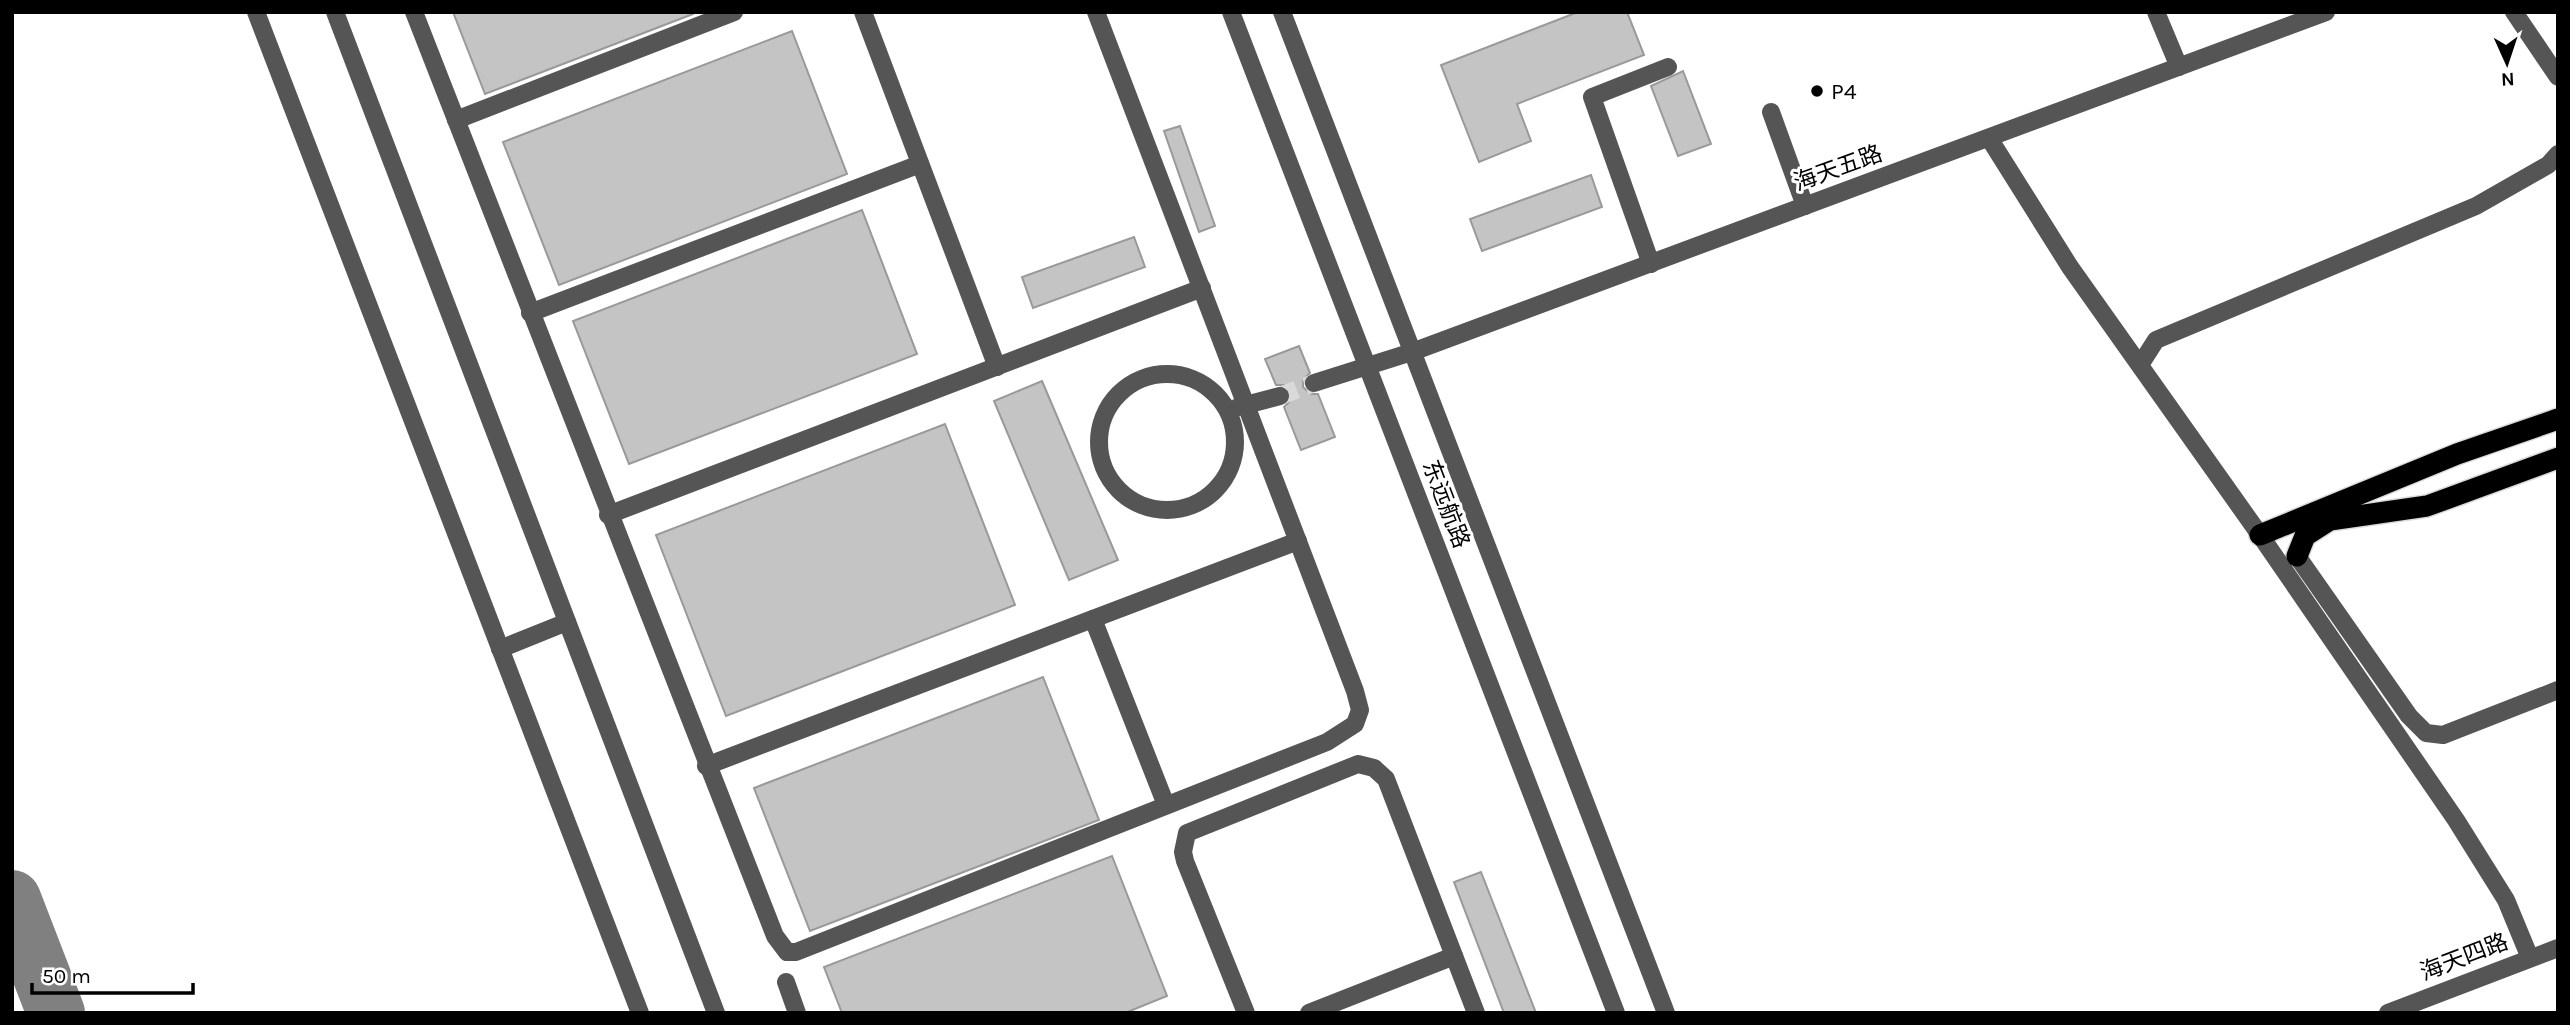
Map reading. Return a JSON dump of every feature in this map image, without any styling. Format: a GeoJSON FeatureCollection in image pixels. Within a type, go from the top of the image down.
{"type":"FeatureCollection","features":[{"type":"Feature","properties":{"kind":"highway"},"geometry":{"type":"LineString","coordinates":[[2260,534],[2457,454],[2558,419]]}},
{"type":"Feature","properties":{"kind":"highway"},"geometry":{"type":"LineString","coordinates":[[2297,556],[2305,536],[2330,520],[2427,506],[2558,458]]}},
{"type":"Feature","properties":{"kind":"street"},"geometry":{"type":"LineString","coordinates":[[335,12],[716,1013]]}},
{"type":"Feature","properties":{"kind":"street"},"geometry":{"type":"LineString","coordinates":[[414,12],[706,766],[775,936],[787,952],[796,952],[1327,742],[1356,724],[1360,710],[1355,691],[1096,12]]}},
{"type":"Feature","properties":{"kind":"street"},"geometry":{"type":"LineString","coordinates":[[456,120],[734,12]]}},
{"type":"Feature","properties":{"kind":"street"},"geometry":{"type":"LineString","coordinates":[[863,12],[997,367]]}},
{"type":"Feature","properties":{"kind":"street","name":"东远航路"},"geometry":{"type":"LineString","coordinates":[[1231,12],[1616,1013]]}},
{"type":"Feature","properties":{"kind":"street","name":"东远航路"},"geometry":{"type":"LineString","coordinates":[[1282,12],[1666,1013]]}},
{"type":"Feature","properties":{"kind":"street"},"geometry":{"type":"LineString","coordinates":[[2156,12],[2179,67]]}},
{"type":"Feature","properties":{"kind":"street","name":"海天五路"},"geometry":{"type":"LineString","coordinates":[[1314,383],[1412,352],[2326,12]]}},
{"type":"Feature","properties":{"kind":"street"},"geometry":{"type":"LineString","coordinates":[[2514,12],[2558,77]]}},
{"type":"Feature","properties":{"kind":"street"},"geometry":{"type":"LineString","coordinates":[[259,13],[640,1013]]}},
{"type":"Feature","properties":{"kind":"street"},"geometry":{"type":"LineString","coordinates":[[1651,264],[1592,97],[1668,66]]}},
{"type":"Feature","properties":{"kind":"street"},"geometry":{"type":"LineString","coordinates":[[1771,112],[1805,206]]}},
{"type":"Feature","properties":{"kind":"street"},"geometry":{"type":"LineString","coordinates":[[1989,138],[2070,267],[2260,534],[2470,843],[2506,900],[2530,958]]}},
{"type":"Feature","properties":{"kind":"street"},"geometry":{"type":"LineString","coordinates":[[2140,365],[2155,340],[2476,206],[2548,164],[2558,155]]}},
{"type":"Feature","properties":{"kind":"street"},"geometry":{"type":"LineString","coordinates":[[530,313],[920,164]]}},
{"type":"Feature","properties":{"kind":"street"},"geometry":{"type":"LineString","coordinates":[[608,515],[1202,288]]}},
{"type":"Feature","properties":{"kind":"street"},"geometry":{"type":"LineString","coordinates":[[1162,373],[1189,377],[1212,390],[1228,410],[1236,439],[1230,469],[1213,494],[1186,508],[1157,510],[1133,503],[1114,487],[1102,466],[1098,442],[1102,419],[1115,396],[1137,381],[1162,373]]}},
{"type":"Feature","properties":{"kind":"street"},"geometry":{"type":"LineString","coordinates":[[1228,410],[1280,396]]}},
{"type":"Feature","properties":{"kind":"street"},"geometry":{"type":"LineString","coordinates":[[706,766],[1298,541]]}},
{"type":"Feature","properties":{"kind":"street"},"geometry":{"type":"LineString","coordinates":[[2297,556],[2409,716],[2426,733],[2442,735],[2558,690]]}},
{"type":"Feature","properties":{"kind":"street"},"geometry":{"type":"LineString","coordinates":[[1093,619],[1166,805]]}},
{"type":"Feature","properties":{"kind":"street"},"geometry":{"type":"LineString","coordinates":[[500,649],[567,622]]}},
{"type":"Feature","properties":{"kind":"street"},"geometry":{"type":"LineString","coordinates":[[1246,1013],[1185,861],[1184,841],[1187,833],[1349,765],[1368,765],[1382,773],[1386,779],[1476,1013]]}},
{"type":"Feature","properties":{"kind":"street","name":"海天四路"},"geometry":{"type":"LineString","coordinates":[[2389,1013],[2558,948]]}},
{"type":"Feature","properties":{"kind":"street"},"geometry":{"type":"LineString","coordinates":[[1309,1013],[1454,956]]}},
{"type":"Feature","properties":{"kind":"street"},"geometry":{"type":"LineString","coordinates":[[786,982],[797,1013]]}},
{"type":"Feature","properties":{"kind":"building"},"geometry":{"type":"Polygon","coordinates":[[[453,12],[693,12],[693,14],[485,94],[453,12]]]}},
{"type":"Feature","properties":{"kind":"building"},"geometry":{"type":"Polygon","coordinates":[[[1578,12],[1627,12],[1644,55],[1517,104],[1531,141],[1479,162],[1441,65],[1578,12]]]}},
{"type":"Feature","properties":{"kind":"building"},"geometry":{"type":"Polygon","coordinates":[[[792,31],[847,174],[559,285],[503,142],[792,31]]]}},
{"type":"Feature","properties":{"kind":"building"},"geometry":{"type":"Polygon","coordinates":[[[1683,71],[1711,144],[1678,156],[1651,86],[1683,71]]]}},
{"type":"Feature","properties":{"kind":"building"},"geometry":{"type":"Polygon","coordinates":[[[1180,126],[1215,226],[1199,232],[1164,131],[1180,126]]]}},
{"type":"Feature","properties":{"kind":"building"},"geometry":{"type":"Polygon","coordinates":[[[1591,175],[1602,207],[1482,251],[1470,219],[1591,175]]]}},
{"type":"Feature","properties":{"kind":"building"},"geometry":{"type":"Polygon","coordinates":[[[862,210],[917,354],[629,464],[573,321],[862,210]]]}},
{"type":"Feature","properties":{"kind":"building"},"geometry":{"type":"Polygon","coordinates":[[[1134,237],[1145,267],[1033,308],[1022,277],[1134,237]]]}},
{"type":"Feature","properties":{"kind":"building"},"geometry":{"type":"Polygon","coordinates":[[[1299,346],[1310,373],[1303,380],[1303,387],[1311,394],[1318,394],[1335,437],[1301,450],[1284,407],[1291,400],[1291,392],[1284,385],[1276,385],[1265,359],[1299,346]]]}},
{"type":"Feature","properties":{"kind":"building"},"geometry":{"type":"Polygon","coordinates":[[[1042,381],[1118,560],[1069,580],[994,401],[1042,381]]]}},
{"type":"Feature","properties":{"kind":"building"},"geometry":{"type":"Polygon","coordinates":[[[945,424],[1015,605],[726,716],[656,535],[945,424]]]}},
{"type":"Feature","properties":{"kind":"building"},"geometry":{"type":"Polygon","coordinates":[[[1043,677],[1099,820],[810,931],[754,788],[1043,677]]]}},
{"type":"Feature","properties":{"kind":"building"},"geometry":{"type":"Polygon","coordinates":[[[1112,856],[1167,996],[1125,1013],[842,1013],[824,967],[1112,856]]]}},
{"type":"Feature","properties":{"kind":"building"},"geometry":{"type":"Polygon","coordinates":[[[1481,872],[1536,1013],[1504,1013],[1454,882],[1481,872]]]}},
{"type":"Feature","properties":{"kind":"taxiway"},"geometry":{"type":"LineString","coordinates":[[12,899],[56,1013]]}},
{"type":"Feature","properties":{"kind":"tunnel"},"geometry":{"type":"LineString","coordinates":[[1280,396],[1314,383]]}},
{"type":"Feature","properties":{"kind":"place","name":"P4"},"geometry":{"type":"Point","coordinates":[1817,91]}}]}
